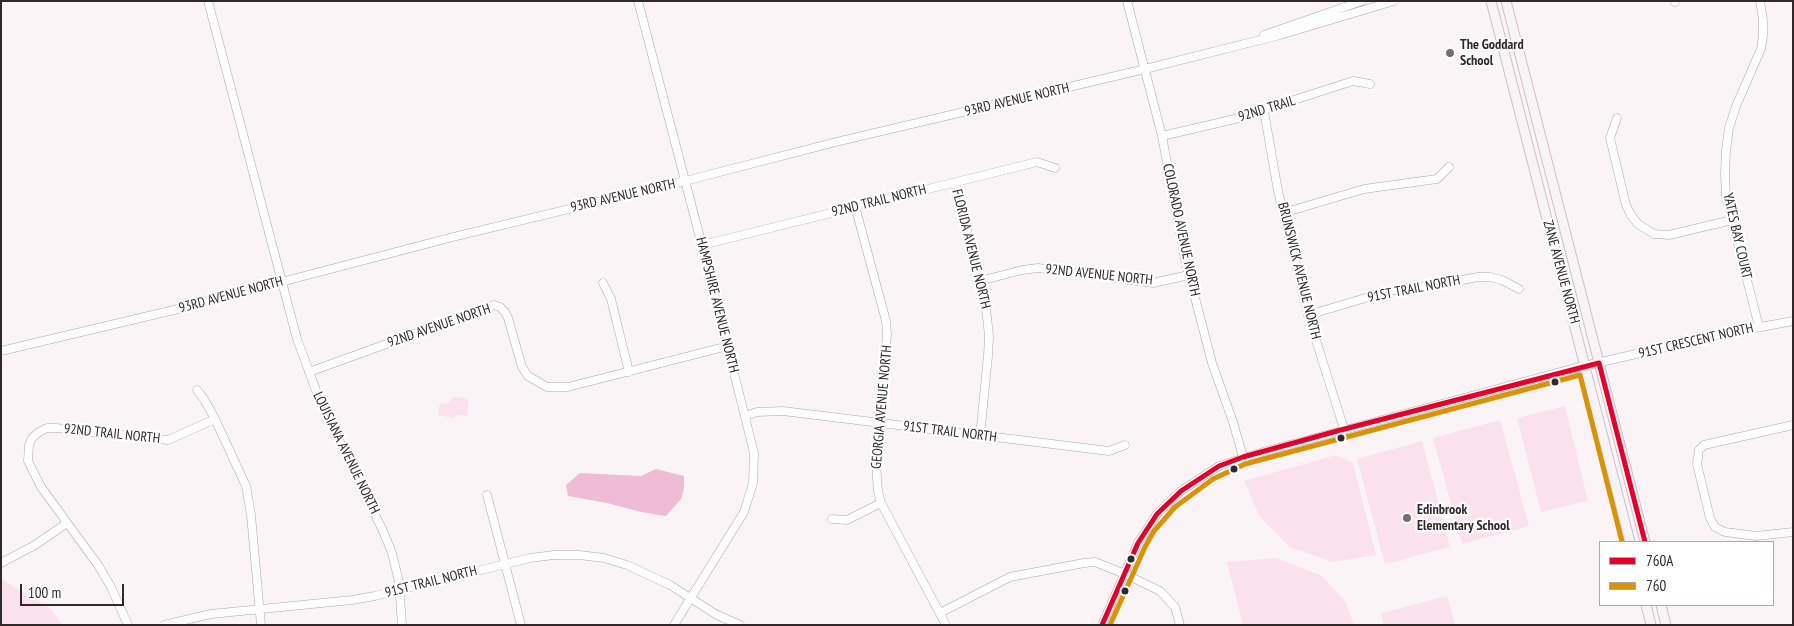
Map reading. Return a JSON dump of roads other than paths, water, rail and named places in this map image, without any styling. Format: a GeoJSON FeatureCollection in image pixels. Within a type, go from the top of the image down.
{"type":"FeatureCollection","features":[{"type":"Feature","properties":{"kind":"main road","name":"ZANE AVENUE NORTH"},"geometry":{"type":"LineString","coordinates":[[1491,1],[1630,541]]}},
{"type":"Feature","properties":{"kind":"main road","name":"ZANE AVENUE NORTH"},"geometry":{"type":"LineString","coordinates":[[1506,1],[1645,541]]}},
{"type":"Feature","properties":{"kind":"main road"},"geometry":{"type":"LineString","coordinates":[[1646,606],[1651,625]]}},
{"type":"Feature","properties":{"kind":"main road"},"geometry":{"type":"LineString","coordinates":[[1661,606],[1666,625]]}},
{"type":"Feature","properties":{"kind":"street","name":"LOUISIANA AVENUE NORTH"},"geometry":{"type":"LineString","coordinates":[[208,1],[296,339],[320,401],[383,531],[394,560],[400,590],[402,625]]}},
{"type":"Feature","properties":{"kind":"street","name":"HAMPSHIRE AVENUE NORTH"},"geometry":{"type":"LineString","coordinates":[[638,1],[754,453],[753,483],[749,498],[736,525],[674,625]]}},
{"type":"Feature","properties":{"kind":"street","name":"COLORADO AVENUE NORTH"},"geometry":{"type":"LineString","coordinates":[[1127,1],[1162,136],[1189,275],[1212,363],[1243,457]]}},
{"type":"Feature","properties":{"kind":"street","name":"93RD AVENUE NORTH"},"geometry":{"type":"LineString","coordinates":[[1246,43],[1271,32],[1362,1]]}},
{"type":"Feature","properties":{"kind":"street","name":"93RD AVENUE NORTH"},"geometry":{"type":"LineString","coordinates":[[1,351],[178,309],[453,237],[685,181],[836,142],[1145,69],[1280,35],[1394,1]]}},
{"type":"Feature","properties":{"kind":"street","name":"YATES BAY COURT"},"geometry":{"type":"LineString","coordinates":[[1759,327],[1726,197],[1726,151],[1729,128],[1736,106],[1760,49],[1763,27],[1760,1]]}},
{"type":"Feature","properties":{"kind":"street","name":"92ND TRAIL"},"geometry":{"type":"LineString","coordinates":[[1162,136],[1235,119],[1354,81],[1370,84]]}},
{"type":"Feature","properties":{"kind":"street","name":"BRUNSWICK AVENUE NORTH"},"geometry":{"type":"LineString","coordinates":[[1264,110],[1283,213],[1308,315],[1344,430]]}},
{"type":"Feature","properties":{"kind":"street"},"geometry":{"type":"LineString","coordinates":[[1617,118],[1610,138],[1626,204],[1630,215],[1638,224],[1654,234],[1669,236],[1732,220]]}},
{"type":"Feature","properties":{"kind":"street","name":"92ND TRAIL NORTH"},"geometry":{"type":"LineString","coordinates":[[702,245],[1037,162],[1054,168]]}},
{"type":"Feature","properties":{"kind":"street"},"geometry":{"type":"LineString","coordinates":[[1283,213],[1364,189],[1437,179],[1449,167]]}},
{"type":"Feature","properties":{"kind":"street","name":"FLORIDA AVENUE NORTH"},"geometry":{"type":"LineString","coordinates":[[955,183],[988,317],[989,336],[980,436]]}},
{"type":"Feature","properties":{"kind":"street","name":"GEORGIA AVENUE NORTH"},"geometry":{"type":"LineString","coordinates":[[855,206],[886,322],[887,347],[876,478],[882,503],[946,625]]}},
{"type":"Feature","properties":{"kind":"street","name":"92ND AVENUE NORTH"},"geometry":{"type":"LineString","coordinates":[[980,281],[1022,270],[1038,268],[1153,283],[1189,275]]}},
{"type":"Feature","properties":{"kind":"street","name":"91ST TRAIL NORTH"},"geometry":{"type":"LineString","coordinates":[[1308,315],[1389,291],[1478,277],[1502,280],[1520,289]]}},
{"type":"Feature","properties":{"kind":"street"},"geometry":{"type":"LineString","coordinates":[[603,283],[611,299],[629,372]]}},
{"type":"Feature","properties":{"kind":"street","name":"92ND AVENUE NORTH"},"geometry":{"type":"LineString","coordinates":[[309,372],[494,305],[505,312],[522,367],[528,376],[537,383],[547,387],[568,387],[728,346]]}},
{"type":"Feature","properties":{"kind":"street","name":"91ST CRESCENT NORTH"},"geometry":{"type":"LineString","coordinates":[[1102,625],[1138,543],[1148,527],[1170,500],[1209,472],[1243,457],[1585,366],[1793,321]]}},
{"type":"Feature","properties":{"kind":"street"},"geometry":{"type":"LineString","coordinates":[[197,390],[215,419],[246,486],[251,515],[261,625]]}},
{"type":"Feature","properties":{"kind":"street","name":"91ST TRAIL NORTH"},"geometry":{"type":"LineString","coordinates":[[745,416],[770,411],[783,411],[1108,451],[1125,445]]}},
{"type":"Feature","properties":{"kind":"street","name":"92ND TRAIL NORTH"},"geometry":{"type":"LineString","coordinates":[[67,523],[41,486],[28,461],[32,438],[39,432],[47,428],[56,428],[168,440],[215,419]]}},
{"type":"Feature","properties":{"kind":"street"},"geometry":{"type":"LineString","coordinates":[[1793,425],[1704,445],[1699,450],[1697,464],[1710,518],[1716,527],[1725,532],[1756,536],[1793,532]]}},
{"type":"Feature","properties":{"kind":"street"},"geometry":{"type":"LineString","coordinates":[[487,494],[521,625]]}},
{"type":"Feature","properties":{"kind":"street"},"geometry":{"type":"LineString","coordinates":[[832,519],[847,520],[882,503]]}},
{"type":"Feature","properties":{"kind":"street"},"geometry":{"type":"LineString","coordinates":[[1,563],[67,523],[102,572],[128,625]]}},
{"type":"Feature","properties":{"kind":"street","name":"91ST TRAIL NORTH"},"geometry":{"type":"LineString","coordinates":[[164,625],[211,614],[352,600],[530,558],[554,555],[604,558],[628,565],[650,575],[690,598]]}},
{"type":"Feature","properties":{"kind":"street"},"geometry":{"type":"LineString","coordinates":[[940,612],[996,583],[1024,574],[1095,562],[1151,586],[1164,595],[1174,607],[1180,625]]}},
{"type":"Feature","properties":{"kind":"street"},"geometry":{"type":"LineString","coordinates":[[690,598],[717,615],[740,625]]}},
{"type":"Feature","properties":{"kind":"place","name":"The Goddard School"},"geometry":{"type":"Point","coordinates":[1450,53]}},
{"type":"Feature","properties":{"kind":"place","name":"Edinbrook Elementary School"},"geometry":{"type":"Point","coordinates":[1407,518]}}]}
